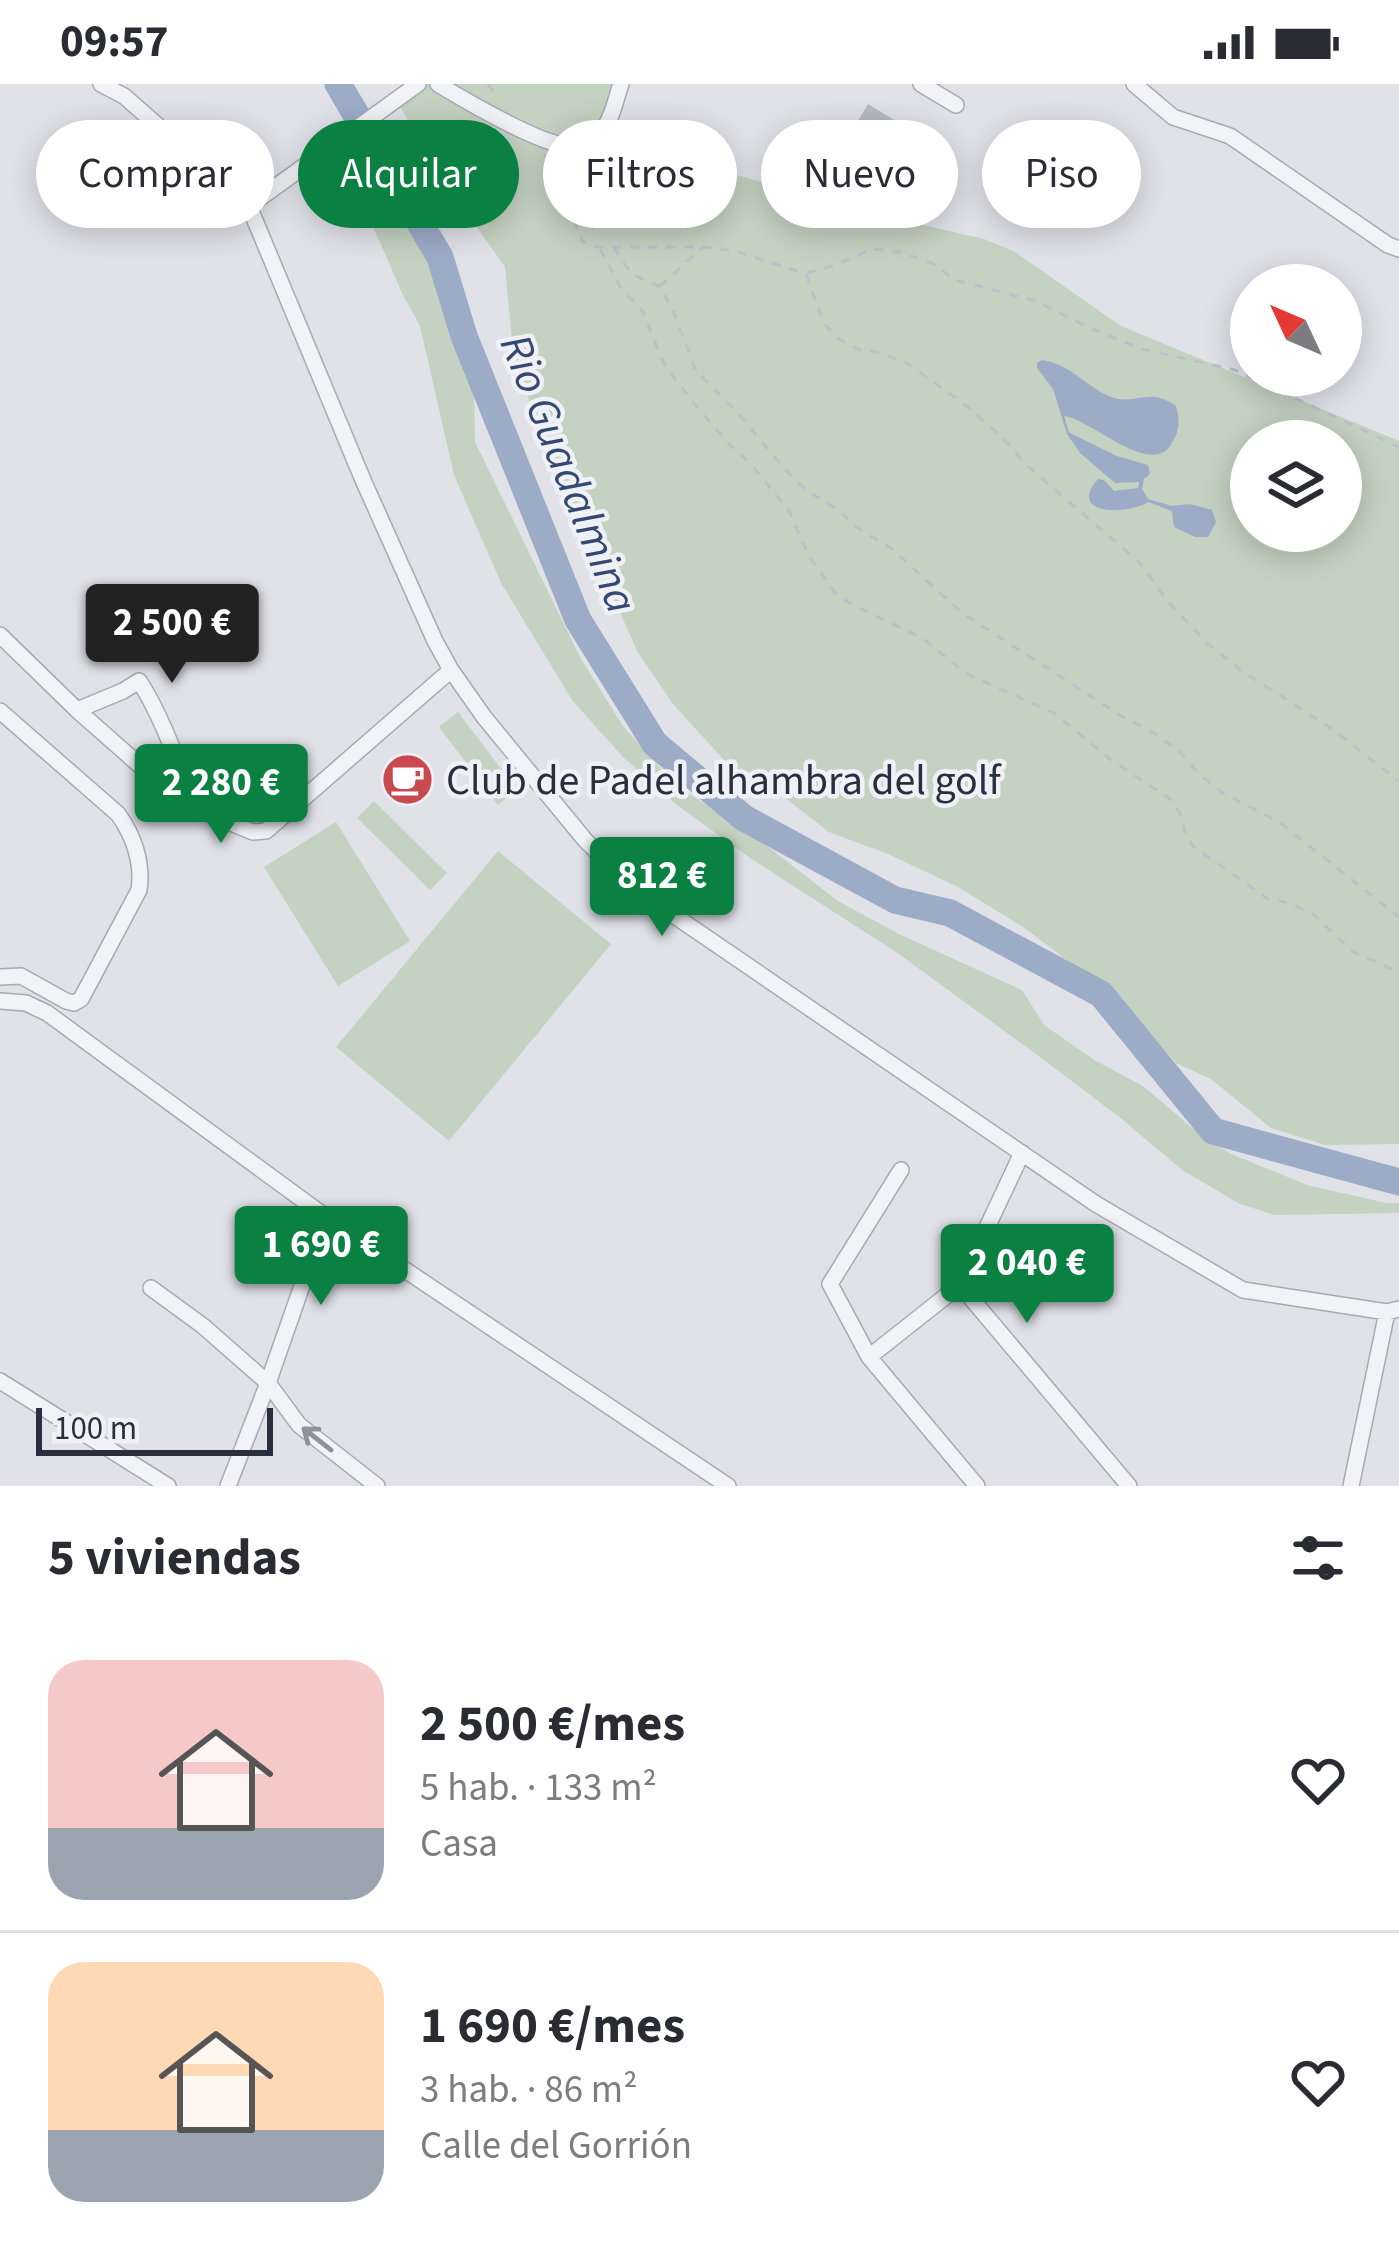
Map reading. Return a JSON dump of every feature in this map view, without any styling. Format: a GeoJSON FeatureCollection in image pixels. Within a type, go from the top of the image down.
{"type":"FeatureCollection","features":[{"type":"Feature","properties":{"kind":"street"},"geometry":{"type":"LineString","coordinates":[[101,84],[124,96],[151,120]]}},
{"type":"Feature","properties":{"kind":"street"},"geometry":{"type":"LineString","coordinates":[[274,188],[418,84]]}},
{"type":"Feature","properties":{"kind":"street"},"geometry":{"type":"LineString","coordinates":[[438,84],[543,139]]}},
{"type":"Feature","properties":{"kind":"street"},"geometry":{"type":"LineString","coordinates":[[607,120],[621,84]]}},
{"type":"Feature","properties":{"kind":"street"},"geometry":{"type":"LineString","coordinates":[[921,84],[956,105]]}},
{"type":"Feature","properties":{"kind":"street"},"geometry":{"type":"LineString","coordinates":[[1134,84],[1173,117],[1230,136],[1399,249]]}},
{"type":"Feature","properties":{"kind":"street"},"geometry":{"type":"LineString","coordinates":[[258,228],[372,500],[451,670],[585,840],[652,901],[1096,1204],[1243,1290],[1393,1310],[1352,1486]]}},
{"type":"Feature","properties":{"kind":"street"},"geometry":{"type":"LineString","coordinates":[[0,635],[170,792],[189,806],[253,832],[266,831],[451,670]]}},
{"type":"Feature","properties":{"kind":"street"},"geometry":{"type":"LineString","coordinates":[[77,710],[139,681],[185,784],[189,806]]}},
{"type":"Feature","properties":{"kind":"street"},"geometry":{"type":"LineString","coordinates":[[0,711],[118,814],[131,832],[141,874],[139,890],[81,999],[74,1004],[66,1001],[22,976],[0,977]]}},
{"type":"Feature","properties":{"kind":"street"},"geometry":{"type":"LineString","coordinates":[[0,1001],[26,1003],[47,1013],[326,1216],[728,1486]]}},
{"type":"Feature","properties":{"kind":"street"},"geometry":{"type":"LineString","coordinates":[[868,1357],[960,1286],[1022,1153]]}},
{"type":"Feature","properties":{"kind":"street"},"geometry":{"type":"LineString","coordinates":[[901,1170],[830,1284],[868,1357],[977,1486]]}},
{"type":"Feature","properties":{"kind":"street"},"geometry":{"type":"LineString","coordinates":[[227,1486],[326,1216]]}},
{"type":"Feature","properties":{"kind":"street"},"geometry":{"type":"LineString","coordinates":[[960,1286],[1129,1486]]}},
{"type":"Feature","properties":{"kind":"street"},"geometry":{"type":"LineString","coordinates":[[151,1288],[203,1326],[268,1383],[299,1425],[377,1486]]}},
{"type":"Feature","properties":{"kind":"street"},"geometry":{"type":"LineString","coordinates":[[0,1382],[168,1486]]}},
{"type":"Feature","properties":{"kind":"path"},"geometry":{"type":"LineString","coordinates":[[488,84],[499,103]]}},
{"type":"Feature","properties":{"kind":"path"},"geometry":{"type":"LineString","coordinates":[[577,228],[587,245],[600,248],[734,250],[806,274],[872,249],[899,251],[932,263],[955,280],[1036,301],[1142,349],[1235,370],[1399,446]]}},
{"type":"Feature","properties":{"kind":"path"},"geometry":{"type":"LineString","coordinates":[[614,247],[626,269],[659,286],[696,371],[806,490],[891,548],[962,613],[1154,733],[1223,794],[1279,823],[1399,917]]}},
{"type":"Feature","properties":{"kind":"path"},"geometry":{"type":"LineString","coordinates":[[659,286],[703,247]]}},
{"type":"Feature","properties":{"kind":"path"},"geometry":{"type":"LineString","coordinates":[[600,248],[622,290],[642,310],[664,364],[789,511],[809,557],[836,594],[924,639],[965,674],[1054,713],[1110,760],[1170,799],[1193,846],[1268,899],[1314,915],[1353,952],[1399,971]]}},
{"type":"Feature","properties":{"kind":"path"},"geometry":{"type":"LineString","coordinates":[[806,274],[824,324],[838,339],[907,363],[964,404],[1025,464],[1139,562],[1207,643],[1399,781]]}},
{"type":"Feature","properties":{"kind":"green space"},"geometry":{"type":"Polygon","coordinates":[[[416,84],[622,84],[619,120],[543,120],[543,228],[737,228],[737,175],[761,182],[761,228],[936,228],[984,239],[1015,252],[1121,326],[1230,371],[1230,396],[1290,396],[1348,420],[1230,420],[1230,552],[1362,552],[1362,426],[1399,441],[1399,1144],[1325,1145],[1271,1128],[1211,1079],[1176,1063],[1134,1016],[1023,927],[958,887],[829,832],[776,791],[735,772],[673,704],[637,651],[514,361],[505,267],[477,228],[519,228],[519,120],[408,120],[400,106],[416,84]]]}},
{"type":"Feature","properties":{"kind":"green space"},"geometry":{"type":"Polygon","coordinates":[[[374,228],[420,228],[423,249],[459,310],[473,345],[475,442],[581,659],[623,726],[676,786],[737,823],[838,901],[1022,990],[1044,1025],[1143,1086],[1229,1153],[1307,1185],[1399,1203],[1399,1213],[1275,1215],[1240,1204],[1182,1170],[1036,1054],[896,952],[747,856],[677,805],[623,757],[572,700],[501,583],[454,475],[420,326],[374,228]]]}},
{"type":"Feature","properties":{"kind":"green space"},"geometry":{"type":"Polygon","coordinates":[[[458,712],[517,790],[498,805],[439,727],[458,712]]]}},
{"type":"Feature","properties":{"kind":"green space"},"geometry":{"type":"Polygon","coordinates":[[[374,801],[447,873],[430,890],[357,818],[374,801]]]}},
{"type":"Feature","properties":{"kind":"green space"},"geometry":{"type":"Polygon","coordinates":[[[336,822],[410,941],[338,986],[264,867],[336,822]]]}},
{"type":"Feature","properties":{"kind":"green space"},"geometry":{"type":"Polygon","coordinates":[[[498,851],[611,944],[449,1141],[336,1047],[498,851]]]}},
{"type":"Feature","properties":{"kind":"water"},"geometry":{"type":"Polygon","coordinates":[[[1042,360],[1061,366],[1111,397],[1158,397],[1176,406],[1175,438],[1163,453],[1150,455],[1064,416],[1074,435],[1148,465],[1150,474],[1142,489],[1148,499],[1212,510],[1216,522],[1208,537],[1195,537],[1174,527],[1172,511],[1148,502],[1115,510],[1094,506],[1090,491],[1098,479],[1114,491],[1138,488],[1139,482],[1115,483],[1080,453],[1067,434],[1053,389],[1037,368],[1042,360]]]}},
{"type":"Feature","properties":{"kind":"building"},"geometry":{"type":"Polygon","coordinates":[[[868,104],[894,120],[858,120],[868,104]]]}},
{"type":"Feature","properties":{"kind":"waterway","name":"Rio Guadalmina"},"geometry":{"type":"LineString","coordinates":[[338,84],[440,257],[464,336],[578,620],[655,744],[744,818],[895,900],[950,913],[1101,994],[1213,1131],[1399,1182]]}},
{"type":"Feature","properties":{"kind":"place","name":"Club de Padel alhambra del golf"},"geometry":{"type":"Point","coordinates":[407,779]}}]}
